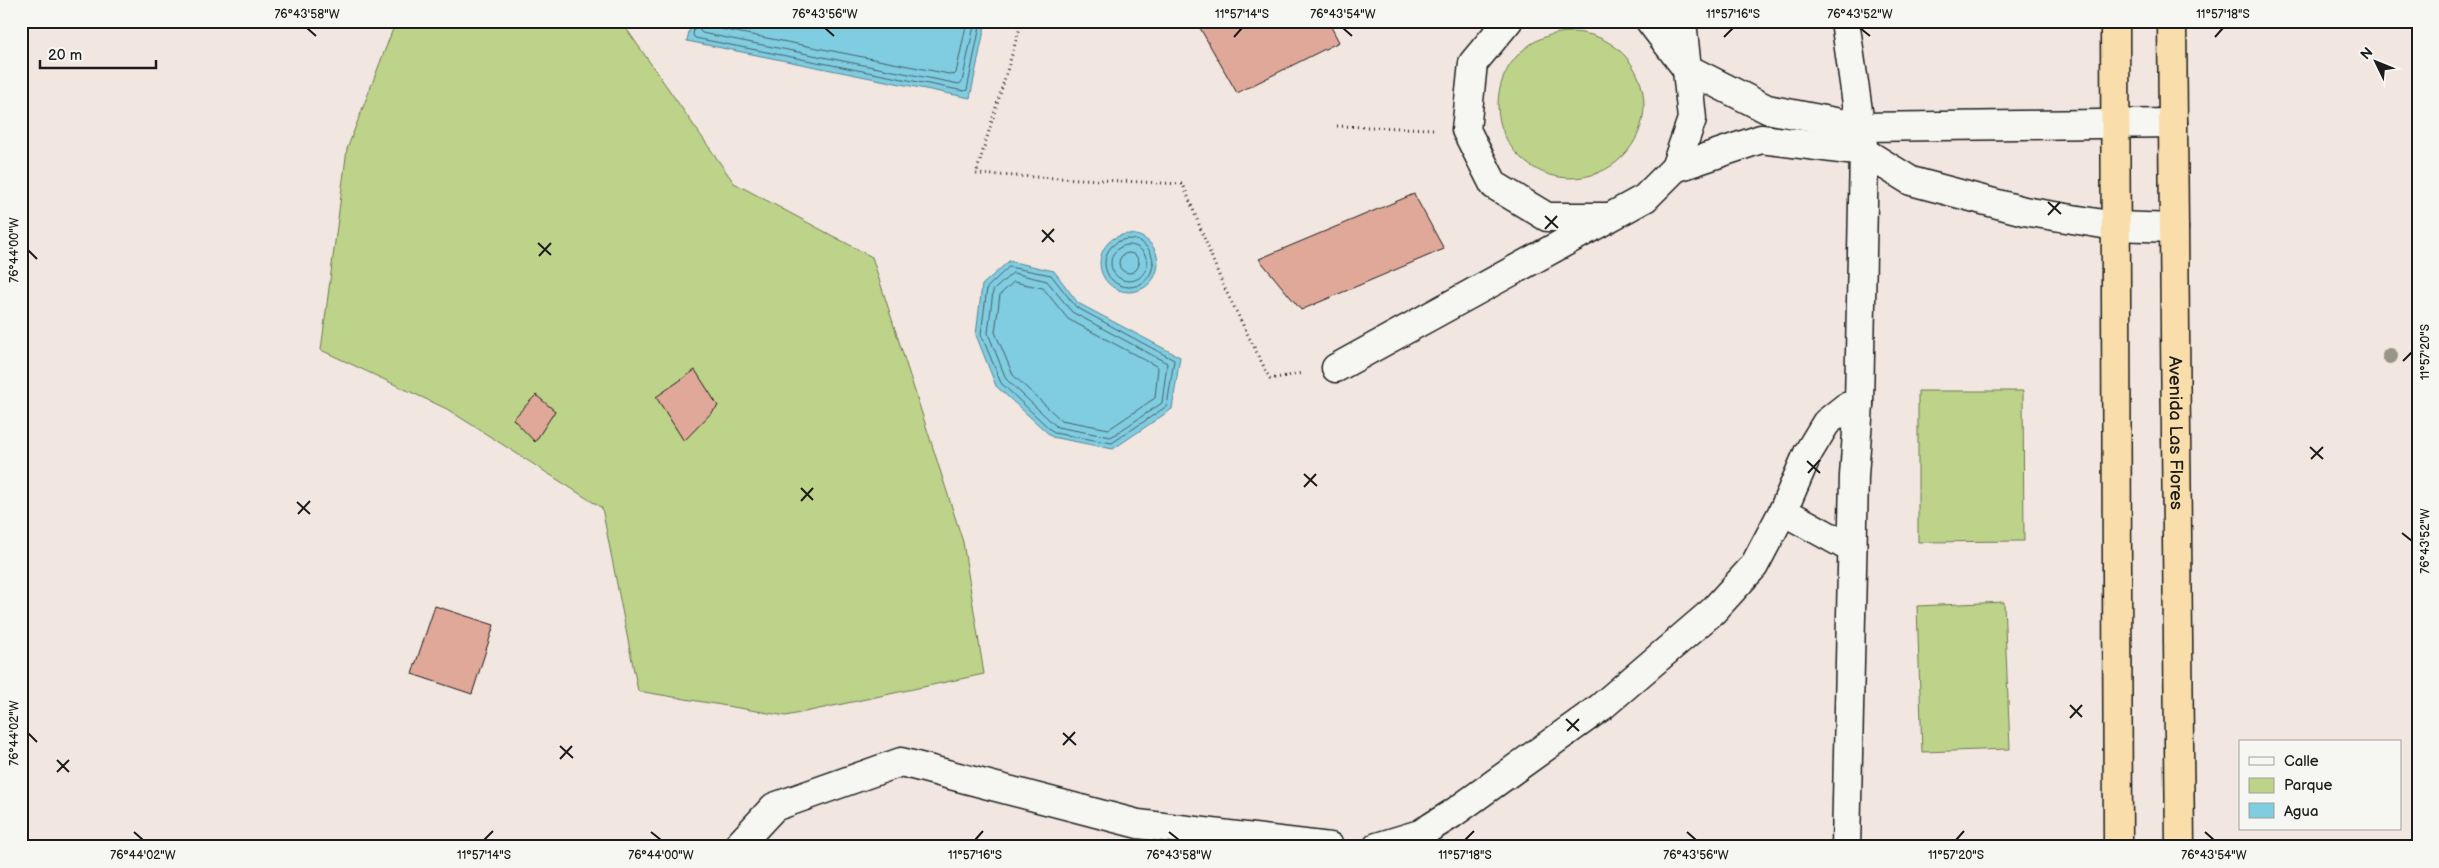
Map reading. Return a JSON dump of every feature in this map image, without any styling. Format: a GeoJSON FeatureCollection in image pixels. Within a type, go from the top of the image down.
{"type":"FeatureCollection","features":[{"type":"Feature","properties":{"kind":"highway"},"geometry":{"type":"LineString","coordinates":[[2115,21],[2118,847]]}},
{"type":"Feature","properties":{"kind":"highway","name":"Avenida Las Flores"},"geometry":{"type":"LineString","coordinates":[[2172,21],[2180,847]]}},
{"type":"Feature","properties":{"kind":"lane"},"geometry":{"type":"LineString","coordinates":[[1508,21],[1473,63],[1466,130],[1494,185],[1547,217],[1608,217]]}},
{"type":"Feature","properties":{"kind":"lane"},"geometry":{"type":"LineString","coordinates":[[1650,21],[1686,68],[1767,109],[1863,140],[1911,181],[2024,212],[2115,226],[2174,228]]}},
{"type":"Feature","properties":{"kind":"lane"},"geometry":{"type":"LineString","coordinates":[[1336,368],[1645,198],[1675,168],[1692,120],[1682,21]]}},
{"type":"Feature","properties":{"kind":"lane"},"geometry":{"type":"LineString","coordinates":[[1845,21],[1863,140],[1859,404],[1852,549],[1846,847]]}},
{"type":"Feature","properties":{"kind":"lane"},"geometry":{"type":"LineString","coordinates":[[1675,168],[1761,139],[1863,140],[2115,123],[2173,123]]}},
{"type":"Feature","properties":{"kind":"lane"},"geometry":{"type":"LineString","coordinates":[[1377,847],[1420,834],[1428,829],[1601,707],[1712,611],[1754,566],[1783,511],[1808,454],[1826,423],[1846,407],[1859,404]]}},
{"type":"Feature","properties":{"kind":"lane"},"geometry":{"type":"LineString","coordinates":[[1783,511],[1852,549]]}},
{"type":"Feature","properties":{"kind":"lane"},"geometry":{"type":"LineString","coordinates":[[737,847],[774,807],[901,762],[1138,824],[1330,847]]}},
{"type":"Feature","properties":{"kind":"path"},"geometry":{"type":"LineString","coordinates":[[1022,21],[976,174],[1183,184],[1222,283],[1270,379],[1336,368]]}},
{"type":"Feature","properties":{"kind":"path"},"geometry":{"type":"LineString","coordinates":[[1337,126],[1466,130]]}},
{"type":"Feature","properties":{"kind":"green space"},"geometry":{"type":"Polygon","coordinates":[[[396,21],[621,21],[734,183],[872,257],[963,542],[984,674],[786,716],[638,691],[602,508],[447,409],[321,350],[347,149],[396,21]]]}},
{"type":"Feature","properties":{"kind":"green space"},"geometry":{"type":"Polygon","coordinates":[[[1571,32],[1599,38],[1611,44],[1622,54],[1632,65],[1638,77],[1644,105],[1638,133],[1632,145],[1622,156],[1611,166],[1599,172],[1571,178],[1543,172],[1531,166],[1520,156],[1510,145],[1504,133],[1498,105],[1504,77],[1510,65],[1520,54],[1531,44],[1543,38],[1571,32]]]}},
{"type":"Feature","properties":{"kind":"green space"},"geometry":{"type":"Polygon","coordinates":[[[1918,391],[2023,391],[2024,541],[1918,542],[1918,391]]]}},
{"type":"Feature","properties":{"kind":"green space"},"geometry":{"type":"Polygon","coordinates":[[[2004,602],[2010,749],[1922,752],[1917,606],[2004,602]]]}},
{"type":"Feature","properties":{"kind":"water"},"geometry":{"type":"Polygon","coordinates":[[[691,21],[986,21],[970,98],[687,41],[691,21]]]}},
{"type":"Feature","properties":{"kind":"water"},"geometry":{"type":"Polygon","coordinates":[[[1123,234],[1135,234],[1150,242],[1158,257],[1158,269],[1150,284],[1135,292],[1123,292],[1108,284],[1100,269],[1100,257],[1108,242],[1123,234]]]}},
{"type":"Feature","properties":{"kind":"water"},"geometry":{"type":"Polygon","coordinates":[[[1009,261],[1054,271],[1078,303],[1180,357],[1172,409],[1113,449],[1052,437],[996,386],[976,335],[982,285],[1009,261]]]}},
{"type":"Feature","properties":{"kind":"building"},"geometry":{"type":"Polygon","coordinates":[[[1196,21],[1328,21],[1339,42],[1237,93],[1196,21]]]}},
{"type":"Feature","properties":{"kind":"building"},"geometry":{"type":"Polygon","coordinates":[[[1414,194],[1444,249],[1301,310],[1259,259],[1414,194]]]}},
{"type":"Feature","properties":{"kind":"building"},"geometry":{"type":"Polygon","coordinates":[[[695,370],[718,406],[684,441],[656,397],[695,370]]]}},
{"type":"Feature","properties":{"kind":"building"},"geometry":{"type":"Polygon","coordinates":[[[536,395],[555,411],[535,442],[513,419],[536,395]]]}},
{"type":"Feature","properties":{"kind":"building"},"geometry":{"type":"Polygon","coordinates":[[[435,606],[494,625],[472,694],[412,674],[435,606]]]}}]}
